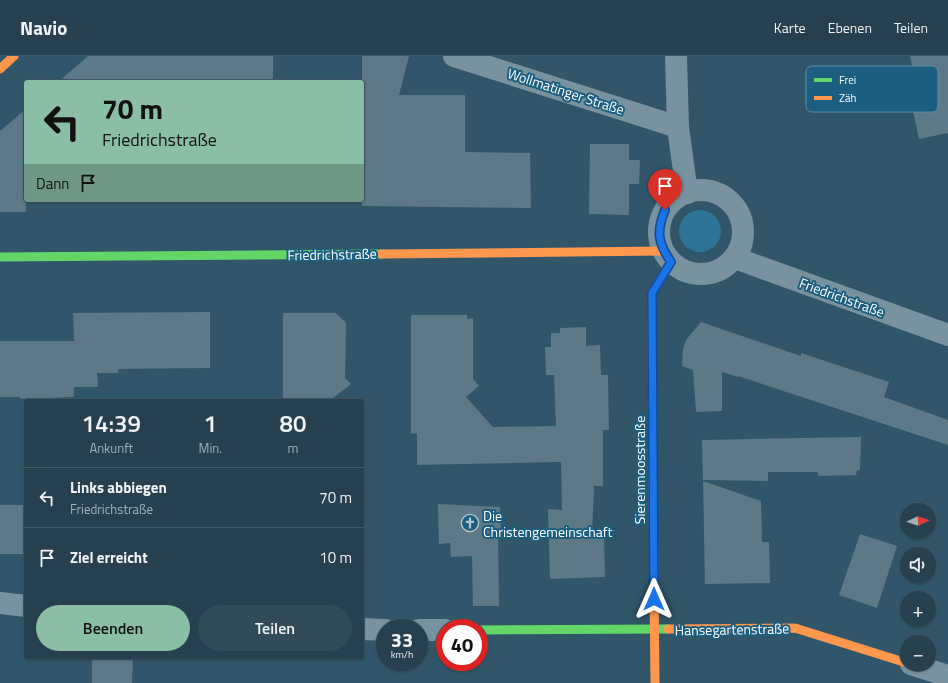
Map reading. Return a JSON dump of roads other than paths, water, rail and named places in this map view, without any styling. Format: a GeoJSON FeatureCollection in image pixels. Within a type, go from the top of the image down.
{"type":"FeatureCollection","features":[{"type":"Feature","properties":{"kind":"street"},"geometry":{"type":"LineString","coordinates":[[0,70],[14,56]]}},
{"type":"Feature","properties":{"kind":"street","name":"Wollmatinger Straße"},"geometry":{"type":"LineString","coordinates":[[454,56],[678,127]]}},
{"type":"Feature","properties":{"kind":"street"},"geometry":{"type":"LineString","coordinates":[[676,56],[678,127],[687,193]]}},
{"type":"Feature","properties":{"kind":"street"},"geometry":{"type":"LineString","coordinates":[[704,191],[720,195],[729,201],[741,220],[742,243],[735,258],[722,269],[704,274],[689,273],[667,256],[659,237],[660,223],[665,210],[674,200],[687,193],[704,191]]}},
{"type":"Feature","properties":{"kind":"street","name":"Friedrichstraße"},"geometry":{"type":"LineString","coordinates":[[0,257],[667,256]]}},
{"type":"Feature","properties":{"kind":"street","name":"Sierenmoosstraße"},"geometry":{"type":"LineString","coordinates":[[655,683],[652,293],[667,256]]}},
{"type":"Feature","properties":{"kind":"street","name":"Friedrichstraße"},"geometry":{"type":"LineString","coordinates":[[735,258],[948,335]]}},
{"type":"Feature","properties":{"kind":"street"},"geometry":{"type":"LineString","coordinates":[[0,603],[24,606]]}},
{"type":"Feature","properties":{"kind":"street","name":"Hansegartenstraße"},"geometry":{"type":"LineString","coordinates":[[488,630],[795,628],[900,661]]}},
{"type":"Feature","properties":{"kind":"street"},"geometry":{"type":"LineString","coordinates":[[364,629],[376,630]]}},
{"type":"Feature","properties":{"kind":"street"},"geometry":{"type":"LineString","coordinates":[[933,671],[948,676]]}},
{"type":"Feature","properties":{"kind":"place","name":"Die Christengemeinschaft"},"geometry":{"type":"Point","coordinates":[470,523]}}]}
